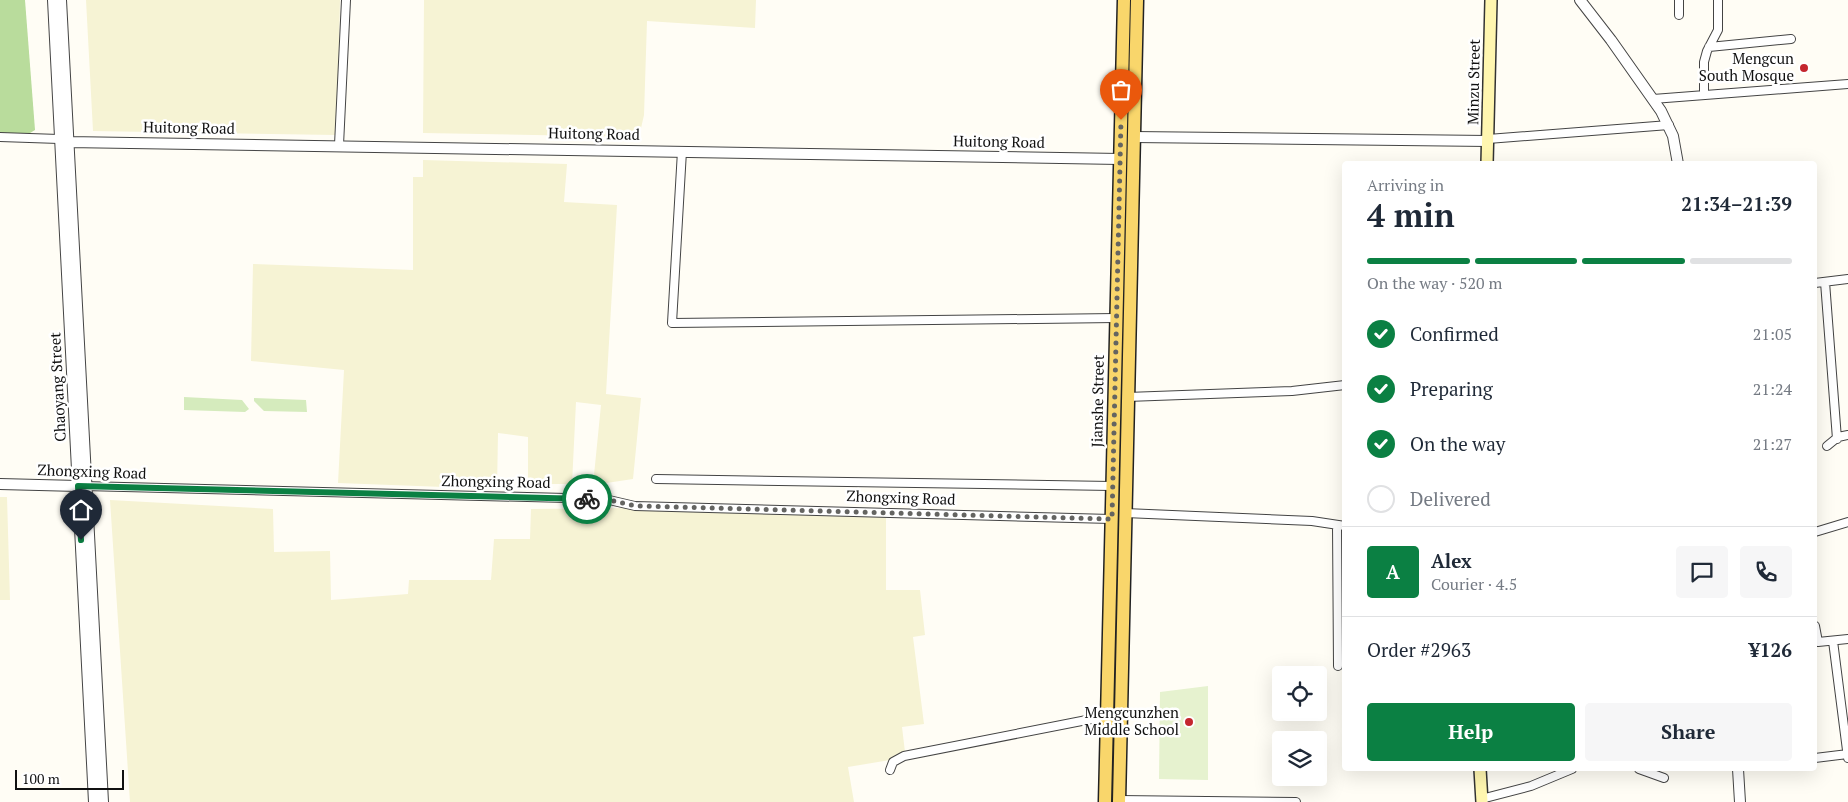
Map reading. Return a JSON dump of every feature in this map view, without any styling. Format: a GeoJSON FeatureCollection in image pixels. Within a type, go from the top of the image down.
{"type":"FeatureCollection","features":[{"type":"Feature","properties":{"kind":"main road","name":"Jianshe Street"},"geometry":{"type":"LineString","coordinates":[[1105,802],[1124,0]]}},
{"type":"Feature","properties":{"kind":"main road","name":"Jianshe Street"},"geometry":{"type":"LineString","coordinates":[[1119,801],[1137,0]]}},
{"type":"Feature","properties":{"kind":"main road","name":"Minzu Street"},"geometry":{"type":"LineString","coordinates":[[1488,161],[1491,0]]}},
{"type":"Feature","properties":{"kind":"main road"},"geometry":{"type":"LineString","coordinates":[[1480,771],[1482,800]]}},
{"type":"Feature","properties":{"kind":"street","name":"Chaoyang Street"},"geometry":{"type":"LineString","coordinates":[[53,0],[64,140],[103,802]]}},
{"type":"Feature","properties":{"kind":"street","name":"Chaoyang Street"},"geometry":{"type":"LineString","coordinates":[[61,0],[64,140]]}},
{"type":"Feature","properties":{"kind":"street"},"geometry":{"type":"LineString","coordinates":[[339,145],[346,0]]}},
{"type":"Feature","properties":{"kind":"street"},"geometry":{"type":"LineString","coordinates":[[1580,0],[1611,40],[1669,125],[1677,161]]}},
{"type":"Feature","properties":{"kind":"street"},"geometry":{"type":"LineString","coordinates":[[1679,0],[1679,16]]}},
{"type":"Feature","properties":{"kind":"street"},"geometry":{"type":"LineString","coordinates":[[1704,95],[1704,68],[1709,47],[1718,30],[1718,0]]}},
{"type":"Feature","properties":{"kind":"street"},"geometry":{"type":"LineString","coordinates":[[1709,47],[1791,39]]}},
{"type":"Feature","properties":{"kind":"street"},"geometry":{"type":"LineString","coordinates":[[1653,99],[1848,84]]}},
{"type":"Feature","properties":{"kind":"street"},"geometry":{"type":"LineString","coordinates":[[1134,137],[1488,140],[1669,125]]}},
{"type":"Feature","properties":{"kind":"street"},"geometry":{"type":"LineString","coordinates":[[0,137],[64,140]]}},
{"type":"Feature","properties":{"kind":"street","name":"Huitong Road"},"geometry":{"type":"LineString","coordinates":[[64,140],[1120,160]]}},
{"type":"Feature","properties":{"kind":"street"},"geometry":{"type":"LineString","coordinates":[[682,151],[672,323],[1116,318]]}},
{"type":"Feature","properties":{"kind":"street"},"geometry":{"type":"LineString","coordinates":[[1817,283],[1848,279]]}},
{"type":"Feature","properties":{"kind":"street"},"geometry":{"type":"LineString","coordinates":[[1825,282],[1837,439]]}},
{"type":"Feature","properties":{"kind":"street"},"geometry":{"type":"LineString","coordinates":[[1127,397],[1283,392],[1342,385]]}},
{"type":"Feature","properties":{"kind":"street"},"geometry":{"type":"LineString","coordinates":[[1827,446],[1837,439],[1848,436]]}},
{"type":"Feature","properties":{"kind":"street"},"geometry":{"type":"LineString","coordinates":[[656,478],[1112,486]]}},
{"type":"Feature","properties":{"kind":"street","name":"Zhongxing Road"},"geometry":{"type":"LineString","coordinates":[[0,484],[605,499],[636,506],[1112,519]]}},
{"type":"Feature","properties":{"kind":"street","name":"Chaoyang Street"},"geometry":{"type":"LineString","coordinates":[[83,486],[94,802]]}},
{"type":"Feature","properties":{"kind":"street"},"geometry":{"type":"LineString","coordinates":[[1125,513],[1312,521],[1341,525],[1338,666]]}},
{"type":"Feature","properties":{"kind":"street"},"geometry":{"type":"LineString","coordinates":[[1817,531],[1848,522]]}},
{"type":"Feature","properties":{"kind":"street"},"geometry":{"type":"LineString","coordinates":[[1817,637],[1818,642],[1848,639]]}},
{"type":"Feature","properties":{"kind":"street"},"geometry":{"type":"LineString","coordinates":[[1817,758],[1848,755],[1834,641]]}},
{"type":"Feature","properties":{"kind":"street"},"geometry":{"type":"LineString","coordinates":[[890,770],[894,762],[904,756],[1107,716]]}},
{"type":"Feature","properties":{"kind":"street"},"geometry":{"type":"LineString","coordinates":[[1482,800],[1533,786],[1567,771]]}},
{"type":"Feature","properties":{"kind":"street"},"geometry":{"type":"LineString","coordinates":[[1645,771],[1664,778]]}},
{"type":"Feature","properties":{"kind":"street"},"geometry":{"type":"LineString","coordinates":[[1738,771],[1740,802]]}},
{"type":"Feature","properties":{"kind":"street"},"geometry":{"type":"LineString","coordinates":[[1119,801],[1296,802]]}},
{"type":"Feature","properties":{"kind":"shaded area"},"geometry":{"type":"Polygon","coordinates":[[[86,0],[340,0],[337,135],[93,131],[86,0]]]}},
{"type":"Feature","properties":{"kind":"shaded area"},"geometry":{"type":"Polygon","coordinates":[[[424,0],[756,0],[755,28],[647,21],[644,115],[639,137],[423,133],[424,0]]]}},
{"type":"Feature","properties":{"kind":"shaded area"},"geometry":{"type":"Polygon","coordinates":[[[423,160],[567,164],[564,202],[617,205],[606,394],[641,398],[633,479],[593,485],[601,405],[576,402],[572,484],[528,484],[528,437],[498,433],[497,489],[338,483],[344,370],[251,361],[253,264],[413,270],[413,177],[423,177],[423,160]]]}},
{"type":"Feature","properties":{"kind":"shaded area"},"geometry":{"type":"Polygon","coordinates":[[[0,497],[7,497],[10,600],[0,600],[0,497]]]}},
{"type":"Feature","properties":{"kind":"shaded area"},"geometry":{"type":"Polygon","coordinates":[[[110,500],[273,509],[274,552],[330,551],[331,600],[408,594],[409,580],[491,580],[494,539],[530,539],[531,509],[629,508],[886,517],[886,590],[920,590],[925,635],[913,637],[924,724],[902,727],[905,752],[890,760],[848,767],[854,802],[130,802],[110,500]]]}},
{"type":"Feature","properties":{"kind":"green space"},"geometry":{"type":"Polygon","coordinates":[[[0,0],[25,0],[35,130],[30,133],[0,133],[0,0]]]}},
{"type":"Feature","properties":{"kind":"green space"},"geometry":{"type":"Polygon","coordinates":[[[184,397],[242,400],[249,409],[245,412],[184,410],[184,397]]]}},
{"type":"Feature","properties":{"kind":"green space"},"geometry":{"type":"Polygon","coordinates":[[[254,398],[306,400],[307,412],[264,411],[254,401],[254,398]]]}},
{"type":"Feature","properties":{"kind":"green space"},"geometry":{"type":"Polygon","coordinates":[[[1208,686],[1208,780],[1159,779],[1160,692],[1208,686]]]}},
{"type":"Feature","properties":{"kind":"way so far"},"geometry":{"type":"LineString","coordinates":[[587,499],[605,499],[636,506],[1112,519],[1121,120]]}},
{"type":"Feature","properties":{"kind":"place","name":"Mengcun South Mosque"},"geometry":{"type":"Point","coordinates":[1804,68]}},
{"type":"Feature","properties":{"kind":"place","name":"Mengcunzhen Middle School"},"geometry":{"type":"Point","coordinates":[1189,722]}},
{"type":"Feature","properties":{"kind":"route"},"geometry":{"type":"LineString","coordinates":[[81,540],[78,486],[323,494],[587,499]]}}]}
